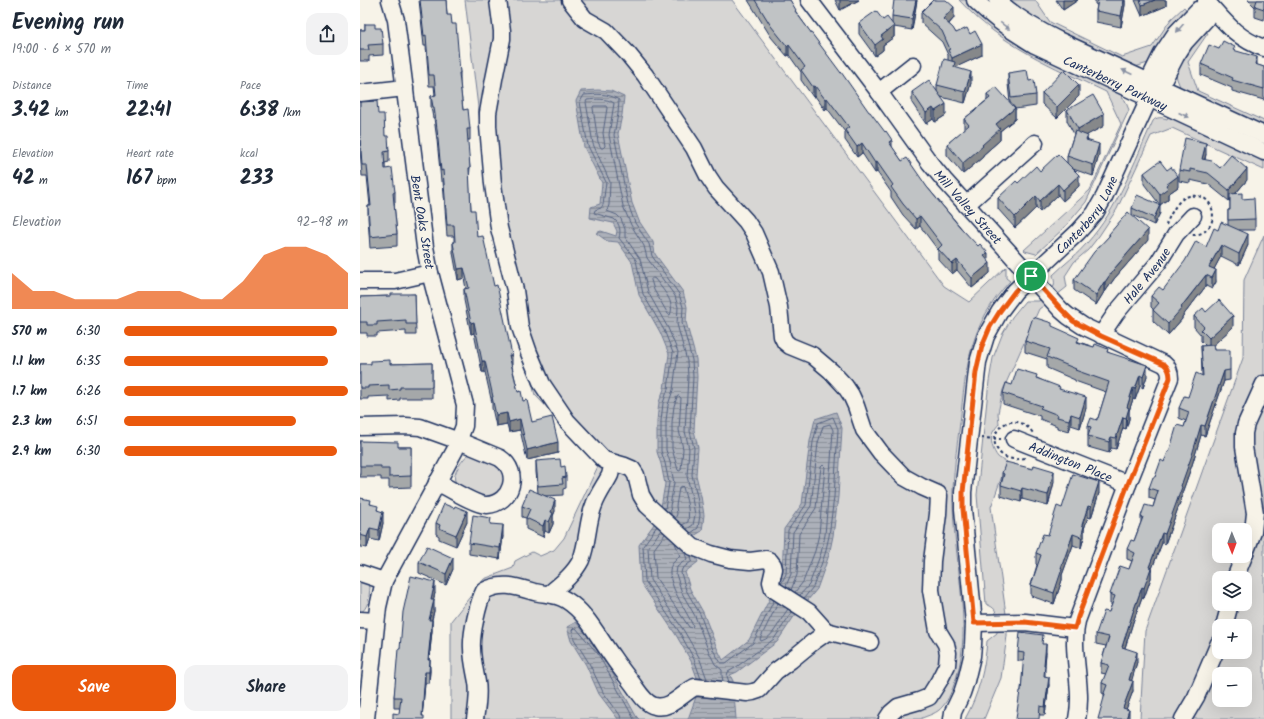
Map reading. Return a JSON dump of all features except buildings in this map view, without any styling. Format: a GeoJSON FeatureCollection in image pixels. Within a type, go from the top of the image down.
{"type":"FeatureCollection","features":[{"type":"Feature","properties":{"kind":"street","name":"Bent Oaks Street"},"geometry":{"type":"LineString","coordinates":[[366,719],[376,622],[379,600],[384,581],[459,441],[464,426],[464,405],[430,273],[422,233],[396,20],[390,0]]}},
{"type":"Feature","properties":{"kind":"street"},"geometry":{"type":"LineString","coordinates":[[498,0],[502,39],[488,113],[488,141],[499,228],[515,290],[520,327],[542,384],[567,421],[604,460],[632,469],[636,475],[641,495],[647,505],[693,547],[730,559],[750,561],[766,559],[770,561],[774,569],[771,582],[773,589],[802,608],[826,631],[870,642]]}},
{"type":"Feature","properties":{"kind":"street"},"geometry":{"type":"LineString","coordinates":[[570,0],[585,18],[606,31],[628,54],[645,76],[694,148],[708,176],[716,188],[746,221],[754,233],[771,272],[779,307],[784,342],[812,355],[828,368],[845,386],[851,395],[864,430],[885,458],[904,477],[938,494],[939,496],[932,561],[932,590],[938,631],[946,644],[948,653],[947,665],[929,697],[898,707],[887,719]]}},
{"type":"Feature","properties":{"kind":"street","name":"Mill Valley Street"},"geometry":{"type":"LineString","coordinates":[[810,0],[930,163],[966,205],[1068,316],[1101,336],[1164,364],[1168,368],[1170,378],[1128,484]]}},
{"type":"Feature","properties":{"kind":"street","name":"Canterberry Parkway"},"geometry":{"type":"LineString","coordinates":[[975,0],[1009,29],[1035,45],[1152,90],[1264,136]]}},
{"type":"Feature","properties":{"kind":"street","name":"Canterberry Parkway"},"geometry":{"type":"LineString","coordinates":[[997,0],[1018,17],[1038,30],[1152,90],[1264,152]]}},
{"type":"Feature","properties":{"kind":"street"},"geometry":{"type":"LineString","coordinates":[[1208,4],[1239,36],[1252,44],[1264,48]]}},
{"type":"Feature","properties":{"kind":"street","name":"Canterberry Lane"},"geometry":{"type":"LineString","coordinates":[[948,717],[962,693],[972,656],[974,623],[963,509],[963,492],[978,362],[986,336],[1000,311],[1015,291],[1084,227],[1098,208],[1152,90],[1188,38],[1206,19],[1208,4]]}},
{"type":"Feature","properties":{"kind":"street"},"geometry":{"type":"LineString","coordinates":[[879,92],[913,65]]}},
{"type":"Feature","properties":{"kind":"street"},"geometry":{"type":"LineString","coordinates":[[360,93],[405,88]]}},
{"type":"Feature","properties":{"kind":"street"},"geometry":{"type":"LineString","coordinates":[[966,205],[1035,143]]}},
{"type":"Feature","properties":{"kind":"street","name":"Hale Avenue"},"geometry":{"type":"LineString","coordinates":[[1101,336],[1116,313],[1158,263],[1176,234],[1193,216]]}},
{"type":"Feature","properties":{"kind":"street"},"geometry":{"type":"LineString","coordinates":[[360,281],[394,281],[430,273]]}},
{"type":"Feature","properties":{"kind":"street"},"geometry":{"type":"LineString","coordinates":[[1252,535],[1255,513],[1244,447],[1244,434],[1246,424],[1264,384]]}},
{"type":"Feature","properties":{"kind":"street"},"geometry":{"type":"LineString","coordinates":[[360,427],[420,427],[459,441],[503,460],[512,474],[510,489],[507,494],[500,501],[484,505],[477,503],[437,482]]}},
{"type":"Feature","properties":{"kind":"street","name":"Addington Place"},"geometry":{"type":"LineString","coordinates":[[1014,439],[1128,484]]}},
{"type":"Feature","properties":{"kind":"street"},"geometry":{"type":"LineString","coordinates":[[549,594],[574,570],[580,560],[584,551],[593,506],[599,492],[610,474],[613,463]]}},
{"type":"Feature","properties":{"kind":"street"},"geometry":{"type":"LineString","coordinates":[[1077,719],[1079,704],[1075,628],[1128,484]]}},
{"type":"Feature","properties":{"kind":"street"},"geometry":{"type":"LineString","coordinates":[[360,573],[384,581]]}},
{"type":"Feature","properties":{"kind":"street"},"geometry":{"type":"LineString","coordinates":[[475,719],[478,698],[471,647],[480,598],[484,591],[497,586],[514,586],[532,592],[559,596],[575,606],[596,632],[635,688],[648,703],[655,706],[663,706],[678,698],[690,689],[697,687],[737,692],[753,692],[759,690],[776,671],[792,660],[826,631]]}},
{"type":"Feature","properties":{"kind":"street"},"geometry":{"type":"LineString","coordinates":[[360,620],[376,622]]}},
{"type":"Feature","properties":{"kind":"street"},"geometry":{"type":"LineString","coordinates":[[974,623],[1025,622],[1075,628]]}},
{"type":"Feature","properties":{"kind":"street"},"geometry":{"type":"LineString","coordinates":[[1182,719],[1196,697],[1212,659]]}},
{"type":"Feature","properties":{"kind":"path"},"geometry":{"type":"LineString","coordinates":[[981,438],[1014,439]]}},
{"type":"Feature","properties":{"kind":"shaded area"},"geometry":{"type":"Polygon","coordinates":[[[465,0],[732,0],[944,286],[969,302],[1006,267],[1006,278],[1010,281],[996,297],[978,330],[972,348],[965,383],[953,489],[954,528],[963,615],[963,637],[961,660],[953,688],[947,700],[938,711],[920,719],[451,719],[451,621],[484,579],[513,568],[515,561],[532,552],[540,556],[554,550],[564,538],[600,462],[535,395],[494,239],[465,0]]]}},
{"type":"Feature","properties":{"kind":"shaded area"},"geometry":{"type":"Polygon","coordinates":[[[959,0],[970,0],[1124,92],[1122,98],[1125,100],[1129,110],[1086,202],[1064,228],[1036,254],[1024,250],[1090,190],[1121,124],[1106,92],[1028,54],[992,30],[959,0]]]}},
{"type":"Feature","properties":{"kind":"shaded area"},"geometry":{"type":"Polygon","coordinates":[[[1004,0],[1035,0],[1050,22],[1122,57],[1152,47],[1171,19],[1184,7],[1189,13],[1151,62],[1135,67],[1049,31],[1004,0]]]}},
{"type":"Feature","properties":{"kind":"shaded area"},"geometry":{"type":"Polygon","coordinates":[[[1203,30],[1208,33],[1188,62],[1198,91],[1264,121],[1264,130],[1181,89],[1176,74],[1173,72],[1203,30]]]}},
{"type":"Feature","properties":{"kind":"shaded area"},"geometry":{"type":"Polygon","coordinates":[[[1170,113],[1264,156],[1264,170],[1172,128],[1151,136],[1117,209],[1088,250],[1074,262],[1065,276],[1067,287],[1057,295],[1052,289],[1054,284],[1053,275],[1079,252],[1098,230],[1124,185],[1153,121],[1159,118],[1167,119],[1170,113]]]}},
{"type":"Feature","properties":{"kind":"shaded area"},"geometry":{"type":"Polygon","coordinates":[[[1264,235],[1264,719],[1140,719],[1145,631],[1243,358],[1244,280],[1264,235]]]}},
{"type":"Feature","properties":{"kind":"shaded area"},"geometry":{"type":"Polygon","coordinates":[[[1041,299],[1046,304],[1039,309],[1003,390],[998,413],[999,424],[993,432],[991,438],[996,454],[999,458],[1007,462],[991,507],[1006,614],[996,615],[994,609],[986,604],[977,495],[989,381],[993,358],[1002,335],[1012,317],[1025,301],[1039,301],[1041,299]]]}},
{"type":"Feature","properties":{"kind":"shaded area"},"geometry":{"type":"Polygon","coordinates":[[[469,454],[497,464],[501,468],[506,479],[502,491],[492,497],[485,498],[470,492],[455,481],[455,474],[461,462],[469,454]]]}},
{"type":"Feature","properties":{"kind":"shaded area"},"geometry":{"type":"Polygon","coordinates":[[[360,580],[366,582],[370,587],[367,605],[360,613],[360,580]]]}},
{"type":"Feature","properties":{"kind":"shaded area"},"geometry":{"type":"Polygon","coordinates":[[[997,629],[1007,629],[1001,678],[984,719],[965,719],[978,690],[985,661],[987,641],[997,633],[997,629]]]}},
{"type":"Feature","properties":{"kind":"water"},"geometry":{"type":"Polygon","coordinates":[[[581,91],[611,91],[624,97],[618,134],[632,203],[639,221],[653,242],[655,254],[683,292],[687,307],[686,322],[696,359],[697,377],[694,430],[698,448],[696,475],[704,515],[702,531],[689,539],[698,562],[685,572],[690,589],[703,612],[723,660],[749,640],[782,574],[784,529],[802,504],[810,441],[815,419],[836,412],[842,428],[838,497],[833,536],[829,555],[817,589],[793,618],[777,642],[737,672],[730,675],[733,681],[736,719],[688,719],[700,686],[691,661],[676,635],[641,583],[639,545],[662,513],[661,507],[665,484],[657,452],[657,421],[659,402],[664,389],[669,354],[660,332],[639,295],[632,262],[618,242],[607,241],[596,233],[601,231],[616,236],[617,231],[613,223],[590,218],[591,207],[600,204],[602,183],[584,147],[576,101],[581,91]]]}},
{"type":"Feature","properties":{"kind":"water"},"geometry":{"type":"Polygon","coordinates":[[[576,622],[601,652],[639,719],[618,719],[599,694],[586,665],[571,641],[567,627],[576,622]]]}},
{"type":"Feature","properties":{"kind":"route"},"geometry":{"type":"LineString","coordinates":[[1031,276],[1073,321],[1101,336],[1164,364],[1170,372],[1170,378],[1128,484],[1075,628],[1025,622],[974,623],[963,509],[963,492],[978,362],[982,346],[990,327],[1015,291],[1031,276]]}}]}
